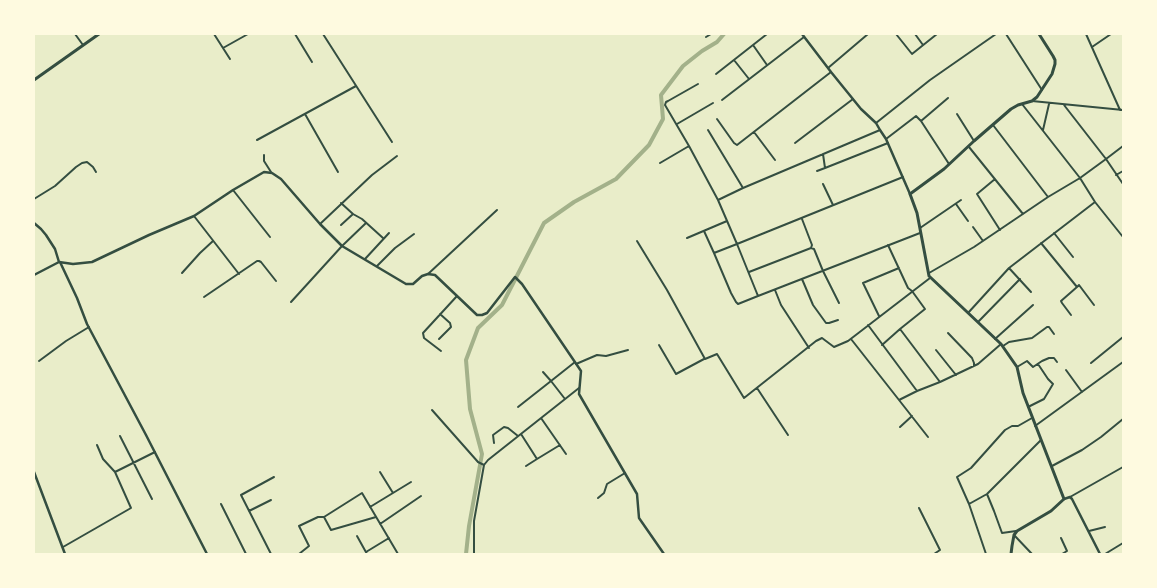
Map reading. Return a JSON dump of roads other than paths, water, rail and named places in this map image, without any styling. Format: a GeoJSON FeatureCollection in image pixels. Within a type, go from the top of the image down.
{"type":"FeatureCollection","features":[{"type":"Feature","properties":{"kind":"main road"},"geometry":{"type":"LineString","coordinates":[[34,80],[99,34]]}},
{"type":"Feature","properties":{"kind":"main road"},"geometry":{"type":"LineString","coordinates":[[1011,554],[1014,535],[1051,511],[1064,499],[1028,407],[1017,367],[1002,345],[930,278],[917,213],[910,194],[944,169],[974,140],[1011,109],[1032,101],[1042,90],[1052,74],[1055,60],[1039,34]]}},
{"type":"Feature","properties":{"kind":"street"},"geometry":{"type":"LineString","coordinates":[[76,34],[84,46]]}},
{"type":"Feature","properties":{"kind":"street"},"geometry":{"type":"LineString","coordinates":[[214,34],[230,59]]}},
{"type":"Feature","properties":{"kind":"street"},"geometry":{"type":"LineString","coordinates":[[223,48],[248,34]]}},
{"type":"Feature","properties":{"kind":"street"},"geometry":{"type":"LineString","coordinates":[[295,34],[312,62]]}},
{"type":"Feature","properties":{"kind":"street"},"geometry":{"type":"LineString","coordinates":[[323,34],[392,142]]}},
{"type":"Feature","properties":{"kind":"street"},"geometry":{"type":"LineString","coordinates":[[706,37],[711,34]]}},
{"type":"Feature","properties":{"kind":"street"},"geometry":{"type":"LineString","coordinates":[[716,74],[767,34]]}},
{"type":"Feature","properties":{"kind":"street"},"geometry":{"type":"LineString","coordinates":[[828,68],[868,34]]}},
{"type":"Feature","properties":{"kind":"street"},"geometry":{"type":"LineString","coordinates":[[896,34],[912,54],[937,34]]}},
{"type":"Feature","properties":{"kind":"street"},"geometry":{"type":"LineString","coordinates":[[915,34],[923,45]]}},
{"type":"Feature","properties":{"kind":"street"},"geometry":{"type":"LineString","coordinates":[[876,123],[930,80],[996,34]]}},
{"type":"Feature","properties":{"kind":"street"},"geometry":{"type":"LineString","coordinates":[[1006,34],[1042,90]]}},
{"type":"Feature","properties":{"kind":"street"},"geometry":{"type":"LineString","coordinates":[[1032,101],[1049,104],[1121,110],[1086,34]]}},
{"type":"Feature","properties":{"kind":"street"},"geometry":{"type":"LineString","coordinates":[[1092,47],[1111,34]]}},
{"type":"Feature","properties":{"kind":"street"},"geometry":{"type":"LineString","coordinates":[[722,100],[768,65],[803,35],[861,109],[876,123],[888,143],[910,194]]}},
{"type":"Feature","properties":{"kind":"street"},"geometry":{"type":"LineString","coordinates":[[753,45],[768,65]]}},
{"type":"Feature","properties":{"kind":"street"},"geometry":{"type":"LineString","coordinates":[[734,60],[749,79]]}},
{"type":"Feature","properties":{"kind":"street"},"geometry":{"type":"LineString","coordinates":[[717,119],[736,145],[831,72]]}},
{"type":"Feature","properties":{"kind":"street"},"geometry":{"type":"LineString","coordinates":[[698,84],[666,102],[665,106],[689,146],[718,200],[758,296]]}},
{"type":"Feature","properties":{"kind":"street"},"geometry":{"type":"LineString","coordinates":[[257,140],[356,86]]}},
{"type":"Feature","properties":{"kind":"street"},"geometry":{"type":"LineString","coordinates":[[921,122],[948,98]]}},
{"type":"Feature","properties":{"kind":"street"},"geometry":{"type":"LineString","coordinates":[[795,142],[853,99]]}},
{"type":"Feature","properties":{"kind":"street"},"geometry":{"type":"LineString","coordinates":[[676,124],[713,103]]}},
{"type":"Feature","properties":{"kind":"street"},"geometry":{"type":"LineString","coordinates":[[1022,104],[1080,178],[1095,202],[1123,237]]}},
{"type":"Feature","properties":{"kind":"street"},"geometry":{"type":"LineString","coordinates":[[1042,130],[1049,104]]}},
{"type":"Feature","properties":{"kind":"street"},"geometry":{"type":"LineString","coordinates":[[1064,105],[1106,159],[1123,184]]}},
{"type":"Feature","properties":{"kind":"street"},"geometry":{"type":"LineString","coordinates":[[305,114],[338,172]]}},
{"type":"Feature","properties":{"kind":"street"},"geometry":{"type":"LineString","coordinates":[[957,114],[974,140]]}},
{"type":"Feature","properties":{"kind":"street"},"geometry":{"type":"LineString","coordinates":[[886,139],[916,116],[949,164]]}},
{"type":"Feature","properties":{"kind":"street"},"geometry":{"type":"LineString","coordinates":[[992,124],[1048,198]]}},
{"type":"Feature","properties":{"kind":"street"},"geometry":{"type":"LineString","coordinates":[[708,130],[743,188]]}},
{"type":"Feature","properties":{"kind":"street"},"geometry":{"type":"LineString","coordinates":[[718,200],[880,130]]}},
{"type":"Feature","properties":{"kind":"street"},"geometry":{"type":"LineString","coordinates":[[754,132],[775,160]]}},
{"type":"Feature","properties":{"kind":"street"},"geometry":{"type":"LineString","coordinates":[[817,170],[888,143]]}},
{"type":"Feature","properties":{"kind":"street"},"geometry":{"type":"LineString","coordinates":[[660,163],[689,146]]}},
{"type":"Feature","properties":{"kind":"street"},"geometry":{"type":"LineString","coordinates":[[968,146],[1023,214]]}},
{"type":"Feature","properties":{"kind":"street"},"geometry":{"type":"LineString","coordinates":[[928,274],[983,241],[1080,178],[1123,146]]}},
{"type":"Feature","properties":{"kind":"street"},"geometry":{"type":"LineString","coordinates":[[823,154],[825,168]]}},
{"type":"Feature","properties":{"kind":"street"},"geometry":{"type":"LineString","coordinates":[[264,155],[264,161],[272,173],[281,180],[320,224],[342,246],[406,284],[413,284],[422,276],[428,274],[497,210]]}},
{"type":"Feature","properties":{"kind":"street"},"geometry":{"type":"LineString","coordinates":[[320,224],[372,175],[397,156]]}},
{"type":"Feature","properties":{"kind":"street"},"geometry":{"type":"LineString","coordinates":[[34,199],[55,186],[82,163],[87,162],[96,172]]}},
{"type":"Feature","properties":{"kind":"street"},"geometry":{"type":"LineString","coordinates":[[1116,175],[1123,171]]}},
{"type":"Feature","properties":{"kind":"street"},"geometry":{"type":"LineString","coordinates":[[34,275],[60,262],[73,264],[92,262],[148,235],[194,216],[233,190],[264,172],[272,173]]}},
{"type":"Feature","properties":{"kind":"street"},"geometry":{"type":"LineString","coordinates":[[714,253],[903,177]]}},
{"type":"Feature","properties":{"kind":"street"},"geometry":{"type":"LineString","coordinates":[[995,179],[977,194],[1000,230]]}},
{"type":"Feature","properties":{"kind":"street"},"geometry":{"type":"LineString","coordinates":[[824,184],[833,205]]}},
{"type":"Feature","properties":{"kind":"street"},"geometry":{"type":"LineString","coordinates":[[233,190],[270,237]]}},
{"type":"Feature","properties":{"kind":"street"},"geometry":{"type":"LineString","coordinates":[[919,228],[961,200]]}},
{"type":"Feature","properties":{"kind":"street"},"geometry":{"type":"LineString","coordinates":[[968,313],[1009,268],[1095,202]]}},
{"type":"Feature","properties":{"kind":"street"},"geometry":{"type":"LineString","coordinates":[[341,203],[383,238]]}},
{"type":"Feature","properties":{"kind":"street"},"geometry":{"type":"LineString","coordinates":[[956,204],[968,221]]}},
{"type":"Feature","properties":{"kind":"street"},"geometry":{"type":"LineString","coordinates":[[341,225],[353,214]]}},
{"type":"Feature","properties":{"kind":"street"},"geometry":{"type":"LineString","coordinates":[[194,216],[239,274]]}},
{"type":"Feature","properties":{"kind":"street"},"geometry":{"type":"LineString","coordinates":[[802,218],[812,245],[811,248],[814,249],[839,303]]}},
{"type":"Feature","properties":{"kind":"street"},"geometry":{"type":"LineString","coordinates":[[687,238],[727,221]]}},
{"type":"Feature","properties":{"kind":"street"},"geometry":{"type":"LineString","coordinates":[[34,223],[46,235],[55,250],[89,327],[207,554]]}},
{"type":"Feature","properties":{"kind":"street"},"geometry":{"type":"LineString","coordinates":[[292,302],[342,246],[366,223]]}},
{"type":"Feature","properties":{"kind":"street"},"geometry":{"type":"LineString","coordinates":[[973,227],[983,241]]}},
{"type":"Feature","properties":{"kind":"street"},"geometry":{"type":"LineString","coordinates":[[704,231],[738,304],[920,233]]}},
{"type":"Feature","properties":{"kind":"street"},"geometry":{"type":"LineString","coordinates":[[365,260],[389,233]]}},
{"type":"Feature","properties":{"kind":"street"},"geometry":{"type":"LineString","coordinates":[[1054,233],[1073,257]]}},
{"type":"Feature","properties":{"kind":"street"},"geometry":{"type":"LineString","coordinates":[[377,266],[395,248],[414,234]]}},
{"type":"Feature","properties":{"kind":"street"},"geometry":{"type":"LineString","coordinates":[[637,240],[667,290],[705,359]]}},
{"type":"Feature","properties":{"kind":"street"},"geometry":{"type":"LineString","coordinates":[[182,273],[213,241]]}},
{"type":"Feature","properties":{"kind":"street"},"geometry":{"type":"LineString","coordinates":[[1041,243],[1076,287]]}},
{"type":"Feature","properties":{"kind":"street"},"geometry":{"type":"LineString","coordinates":[[882,345],[925,309],[912,291],[908,288],[888,245]]}},
{"type":"Feature","properties":{"kind":"street"},"geometry":{"type":"LineString","coordinates":[[749,272],[811,248]]}},
{"type":"Feature","properties":{"kind":"street"},"geometry":{"type":"LineString","coordinates":[[204,297],[259,260],[276,281]]}},
{"type":"Feature","properties":{"kind":"street"},"geometry":{"type":"LineString","coordinates":[[879,316],[863,284],[898,268]]}},
{"type":"Feature","properties":{"kind":"street"},"geometry":{"type":"LineString","coordinates":[[1009,268],[1031,292]]}},
{"type":"Feature","properties":{"kind":"street"},"geometry":{"type":"LineString","coordinates":[[428,274],[435,275],[477,314],[482,315],[487,313],[515,277],[522,284],[581,371],[580,394],[637,494],[639,518],[664,554]]}},
{"type":"Feature","properties":{"kind":"street"},"geometry":{"type":"LineString","coordinates":[[659,345],[676,374],[717,354],[744,398],[820,339],[822,338],[828,341],[834,347],[850,339],[930,278]]}},
{"type":"Feature","properties":{"kind":"street"},"geometry":{"type":"LineString","coordinates":[[802,279],[813,305],[826,323],[829,324],[838,320]]}},
{"type":"Feature","properties":{"kind":"street"},"geometry":{"type":"LineString","coordinates":[[978,322],[1020,279]]}},
{"type":"Feature","properties":{"kind":"street"},"geometry":{"type":"LineString","coordinates":[[1071,315],[1062,301],[1079,285],[1094,305]]}},
{"type":"Feature","properties":{"kind":"street"},"geometry":{"type":"LineString","coordinates":[[775,290],[781,306],[809,348]]}},
{"type":"Feature","properties":{"kind":"street"},"geometry":{"type":"LineString","coordinates":[[441,351],[424,338],[423,335],[440,314],[458,296]]}},
{"type":"Feature","properties":{"kind":"street"},"geometry":{"type":"LineString","coordinates":[[995,339],[1033,305]]}},
{"type":"Feature","properties":{"kind":"street"},"geometry":{"type":"LineString","coordinates":[[439,339],[451,327],[440,314]]}},
{"type":"Feature","properties":{"kind":"street"},"geometry":{"type":"LineString","coordinates":[[868,325],[917,390]]}},
{"type":"Feature","properties":{"kind":"street"},"geometry":{"type":"LineString","coordinates":[[39,362],[66,341],[89,327]]}},
{"type":"Feature","properties":{"kind":"street"},"geometry":{"type":"LineString","coordinates":[[899,400],[917,390],[940,382],[978,364],[1002,345],[1032,338],[1047,327],[1054,334]]}},
{"type":"Feature","properties":{"kind":"street"},"geometry":{"type":"LineString","coordinates":[[900,329],[940,382]]}},
{"type":"Feature","properties":{"kind":"street"},"geometry":{"type":"LineString","coordinates":[[948,333],[972,358],[974,366]]}},
{"type":"Feature","properties":{"kind":"street"},"geometry":{"type":"LineString","coordinates":[[1091,362],[1123,337]]}},
{"type":"Feature","properties":{"kind":"street"},"geometry":{"type":"LineString","coordinates":[[850,339],[928,436]]}},
{"type":"Feature","properties":{"kind":"street"},"geometry":{"type":"LineString","coordinates":[[518,407],[550,381],[576,363],[597,355],[606,356],[628,350]]}},
{"type":"Feature","properties":{"kind":"street"},"geometry":{"type":"LineString","coordinates":[[936,350],[956,375]]}},
{"type":"Feature","properties":{"kind":"street"},"geometry":{"type":"LineString","coordinates":[[1017,367],[1027,361],[1032,367],[1045,359],[1052,357],[1057,362]]}},
{"type":"Feature","properties":{"kind":"street"},"geometry":{"type":"LineString","coordinates":[[1035,426],[1123,362]]}},
{"type":"Feature","properties":{"kind":"street"},"geometry":{"type":"LineString","coordinates":[[1028,407],[1044,399],[1053,384],[1048,380],[1038,364]]}},
{"type":"Feature","properties":{"kind":"street"},"geometry":{"type":"LineString","coordinates":[[1066,370],[1082,392]]}},
{"type":"Feature","properties":{"kind":"street"},"geometry":{"type":"LineString","coordinates":[[543,372],[565,399]]}},
{"type":"Feature","properties":{"kind":"street"},"geometry":{"type":"LineString","coordinates":[[474,554],[474,521],[483,465],[580,388]]}},
{"type":"Feature","properties":{"kind":"street"},"geometry":{"type":"LineString","coordinates":[[757,388],[788,435]]}},
{"type":"Feature","properties":{"kind":"street"},"geometry":{"type":"LineString","coordinates":[[432,410],[478,462],[483,465]]}},
{"type":"Feature","properties":{"kind":"street"},"geometry":{"type":"LineString","coordinates":[[900,427],[912,416]]}},
{"type":"Feature","properties":{"kind":"street"},"geometry":{"type":"LineString","coordinates":[[541,418],[566,454]]}},
{"type":"Feature","properties":{"kind":"street"},"geometry":{"type":"LineString","coordinates":[[986,554],[969,504],[957,477],[971,468],[1005,430],[1012,426],[1018,426],[1032,418]]}},
{"type":"Feature","properties":{"kind":"street"},"geometry":{"type":"LineString","coordinates":[[1051,467],[1082,450],[1123,419]]}},
{"type":"Feature","properties":{"kind":"street"},"geometry":{"type":"LineString","coordinates":[[494,443],[493,435],[504,427],[508,428],[518,436]]}},
{"type":"Feature","properties":{"kind":"street"},"geometry":{"type":"LineString","coordinates":[[521,434],[537,459]]}},
{"type":"Feature","properties":{"kind":"street"},"geometry":{"type":"LineString","coordinates":[[120,436],[152,499]]}},
{"type":"Feature","properties":{"kind":"street"},"geometry":{"type":"LineString","coordinates":[[969,504],[987,494],[1041,440]]}},
{"type":"Feature","properties":{"kind":"street"},"geometry":{"type":"LineString","coordinates":[[526,466],[560,445]]}},
{"type":"Feature","properties":{"kind":"street"},"geometry":{"type":"LineString","coordinates":[[62,548],[131,508],[115,472],[103,459],[97,446]]}},
{"type":"Feature","properties":{"kind":"street"},"geometry":{"type":"LineString","coordinates":[[115,472],[155,452]]}},
{"type":"Feature","properties":{"kind":"street"},"geometry":{"type":"LineString","coordinates":[[1064,499],[1123,467]]}},
{"type":"Feature","properties":{"kind":"street"},"geometry":{"type":"LineString","coordinates":[[34,472],[65,554]]}},
{"type":"Feature","properties":{"kind":"street"},"geometry":{"type":"LineString","coordinates":[[380,472],[393,493]]}},
{"type":"Feature","properties":{"kind":"street"},"geometry":{"type":"LineString","coordinates":[[598,498],[604,494],[607,484],[625,473]]}},
{"type":"Feature","properties":{"kind":"street"},"geometry":{"type":"LineString","coordinates":[[271,554],[241,495],[274,477]]}},
{"type":"Feature","properties":{"kind":"street"},"geometry":{"type":"LineString","coordinates":[[370,507],[411,482]]}},
{"type":"Feature","properties":{"kind":"street"},"geometry":{"type":"LineString","coordinates":[[299,554],[309,546],[299,526],[318,517],[324,517],[362,493],[398,554]]}},
{"type":"Feature","properties":{"kind":"street"},"geometry":{"type":"LineString","coordinates":[[987,494],[1002,533],[1012,531],[1017,532]]}},
{"type":"Feature","properties":{"kind":"street"},"geometry":{"type":"LineString","coordinates":[[380,524],[421,496]]}},
{"type":"Feature","properties":{"kind":"street"},"geometry":{"type":"LineString","coordinates":[[1070,496],[1100,553],[1095,554]]}},
{"type":"Feature","properties":{"kind":"street"},"geometry":{"type":"LineString","coordinates":[[249,511],[271,500]]}},
{"type":"Feature","properties":{"kind":"street"},"geometry":{"type":"LineString","coordinates":[[221,504],[246,554]]}},
{"type":"Feature","properties":{"kind":"street"},"geometry":{"type":"LineString","coordinates":[[919,508],[940,550],[934,554]]}},
{"type":"Feature","properties":{"kind":"street"},"geometry":{"type":"LineString","coordinates":[[324,517],[331,530],[376,517]]}},
{"type":"Feature","properties":{"kind":"street"},"geometry":{"type":"LineString","coordinates":[[1089,531],[1105,527]]}},
{"type":"Feature","properties":{"kind":"street"},"geometry":{"type":"LineString","coordinates":[[1014,535],[1032,554]]}},
{"type":"Feature","properties":{"kind":"street"},"geometry":{"type":"LineString","coordinates":[[357,536],[367,553],[389,538]]}},
{"type":"Feature","properties":{"kind":"street"},"geometry":{"type":"LineString","coordinates":[[1060,538],[1067,551],[1062,554]]}},
{"type":"Feature","properties":{"kind":"street"},"geometry":{"type":"LineString","coordinates":[[1105,554],[1123,543]]}},
{"type":"Feature","properties":{"kind":"waterway"},"geometry":{"type":"LineString","coordinates":[[466,554],[469,526],[482,454],[470,409],[466,360],[478,328],[502,305],[544,223],[574,202],[616,179],[649,145],[663,119],[661,95],[683,66],[702,51],[717,42],[724,34]]}}]}
